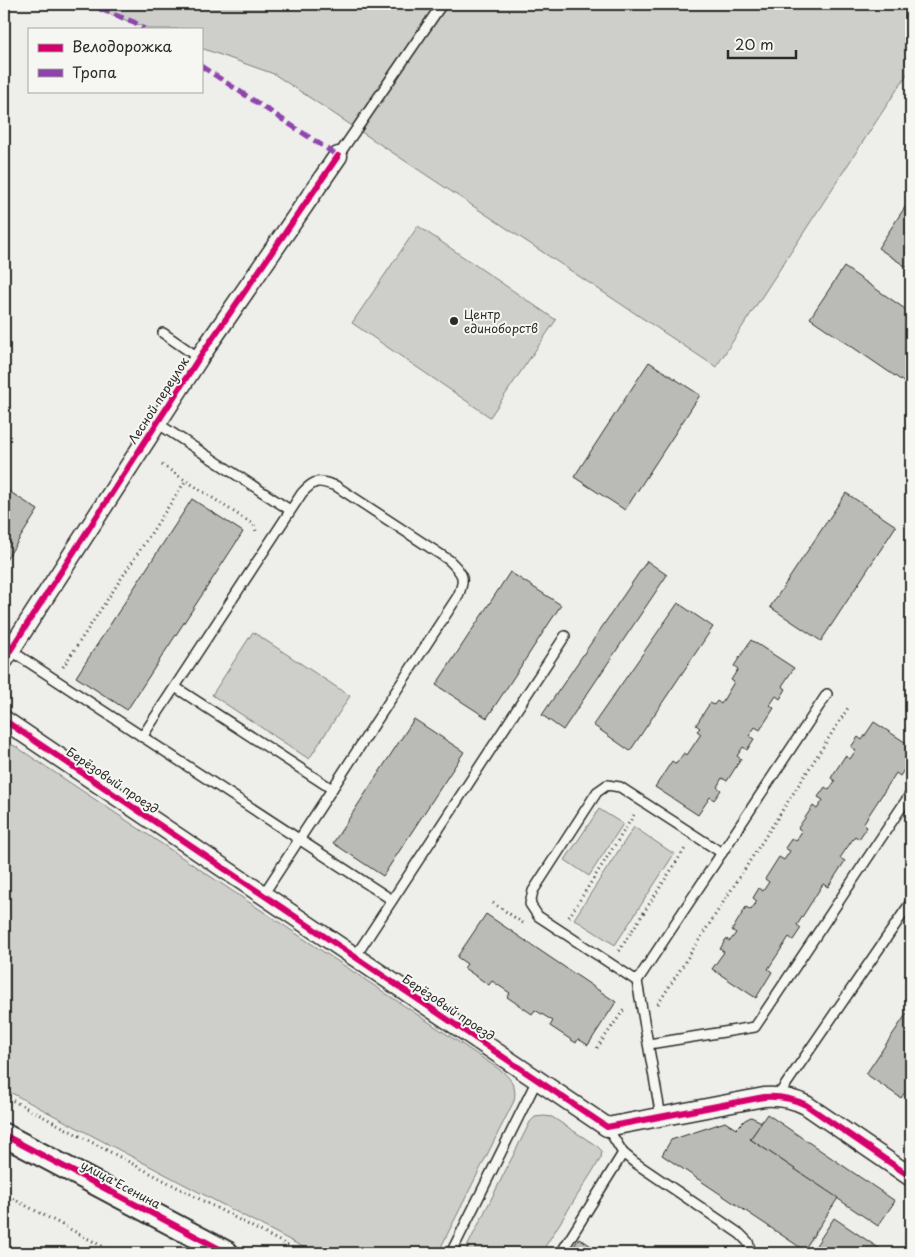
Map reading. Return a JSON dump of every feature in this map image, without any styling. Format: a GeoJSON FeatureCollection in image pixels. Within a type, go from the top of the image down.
{"type":"FeatureCollection","features":[{"type":"Feature","properties":{"kind":"street","name":"Лесной переулок"},"geometry":{"type":"LineString","coordinates":[[7,655],[199,358],[338,156]]}},
{"type":"Feature","properties":{"kind":"street","name":"Берёзовый проезд"},"geometry":{"type":"LineString","coordinates":[[4,720],[607,1127]]}},
{"type":"Feature","properties":{"kind":"street"},"geometry":{"type":"LineString","coordinates":[[607,1127],[764,1097],[778,1096],[793,1099],[806,1105],[911,1177]]}},
{"type":"Feature","properties":{"kind":"street","name":"улица Есенина"},"geometry":{"type":"LineString","coordinates":[[4,1135],[227,1253]]}},
{"type":"Feature","properties":{"kind":"lane"},"geometry":{"type":"LineString","coordinates":[[338,156],[442,4]]}},
{"type":"Feature","properties":{"kind":"lane"},"geometry":{"type":"LineString","coordinates":[[163,333],[199,358]]}},
{"type":"Feature","properties":{"kind":"lane"},"geometry":{"type":"LineString","coordinates":[[157,423],[290,510]]}},
{"type":"Feature","properties":{"kind":"lane"},"geometry":{"type":"LineString","coordinates":[[142,737],[290,510],[302,492],[311,483],[321,481],[336,486],[449,560],[461,572],[464,583],[458,596],[263,895]]}},
{"type":"Feature","properties":{"kind":"lane"},"geometry":{"type":"LineString","coordinates":[[355,957],[565,636]]}},
{"type":"Feature","properties":{"kind":"lane"},"geometry":{"type":"LineString","coordinates":[[7,655],[142,737],[392,900]]}},
{"type":"Feature","properties":{"kind":"lane"},"geometry":{"type":"LineString","coordinates":[[175,687],[332,789]]}},
{"type":"Feature","properties":{"kind":"lane"},"geometry":{"type":"LineString","coordinates":[[662,1117],[637,981],[827,694]]}},
{"type":"Feature","properties":{"kind":"lane"},"geometry":{"type":"LineString","coordinates":[[637,981],[538,916],[530,904],[533,891],[597,792],[608,785],[620,787],[722,853]]}},
{"type":"Feature","properties":{"kind":"lane"},"geometry":{"type":"LineString","coordinates":[[649,1044],[755,1027],[911,793]]}},
{"type":"Feature","properties":{"kind":"lane"},"geometry":{"type":"LineString","coordinates":[[778,1096],[911,902]]}},
{"type":"Feature","properties":{"kind":"lane"},"geometry":{"type":"LineString","coordinates":[[451,1253],[537,1080]]}},
{"type":"Feature","properties":{"kind":"lane"},"geometry":{"type":"LineString","coordinates":[[607,1127],[623,1153],[740,1234],[748,1242],[750,1253]]}},
{"type":"Feature","properties":{"kind":"lane"},"geometry":{"type":"LineString","coordinates":[[561,1253],[623,1153]]}},
{"type":"Feature","properties":{"kind":"path"},"geometry":{"type":"LineString","coordinates":[[162,465],[254,525],[257,532],[256,540]]}},
{"type":"Feature","properties":{"kind":"path"},"geometry":{"type":"LineString","coordinates":[[62,669],[186,480]]}},
{"type":"Feature","properties":{"kind":"path"},"geometry":{"type":"LineString","coordinates":[[645,1023],[848,708]]}},
{"type":"Feature","properties":{"kind":"path"},"geometry":{"type":"LineString","coordinates":[[560,930],[643,802]]}},
{"type":"Feature","properties":{"kind":"path"},"geometry":{"type":"LineString","coordinates":[[611,964],[694,835]]}},
{"type":"Feature","properties":{"kind":"path"},"geometry":{"type":"LineString","coordinates":[[493,903],[524,924]]}},
{"type":"Feature","properties":{"kind":"path"},"geometry":{"type":"LineString","coordinates":[[598,1048],[624,1011],[627,1000]]}},
{"type":"Feature","properties":{"kind":"path"},"geometry":{"type":"LineString","coordinates":[[4,1096],[302,1253]]}},
{"type":"Feature","properties":{"kind":"path"},"geometry":{"type":"LineString","coordinates":[[4,1194],[115,1253]]}},
{"type":"Feature","properties":{"kind":"shaded area"},"geometry":{"type":"Polygon","coordinates":[[[82,4],[911,4],[911,68],[716,367],[274,74],[202,48],[202,28],[147,28],[82,4]]]}},
{"type":"Feature","properties":{"kind":"shaded area","name":"Центр единоборств"},"geometry":{"type":"Polygon","coordinates":[[[418,226],[556,320],[490,417],[352,323],[418,226]]]}},
{"type":"Feature","properties":{"kind":"shaded area"},"geometry":{"type":"Polygon","coordinates":[[[253,632],[350,696],[309,759],[212,695],[253,632]]]}},
{"type":"Feature","properties":{"kind":"shaded area"},"geometry":{"type":"Polygon","coordinates":[[[4,743],[15,746],[502,1071],[509,1078],[514,1088],[514,1101],[438,1253],[314,1253],[4,1089],[4,743]]]}},
{"type":"Feature","properties":{"kind":"shaded area"},"geometry":{"type":"Polygon","coordinates":[[[599,809],[623,824],[589,876],[565,860],[599,809]]]}},
{"type":"Feature","properties":{"kind":"shaded area"},"geometry":{"type":"Polygon","coordinates":[[[634,827],[674,854],[615,945],[574,919],[634,827]]]}},
{"type":"Feature","properties":{"kind":"shaded area"},"geometry":{"type":"Polygon","coordinates":[[[535,1117],[552,1117],[597,1146],[602,1151],[601,1158],[541,1253],[467,1253],[467,1247],[530,1122],[535,1117]]]}},
{"type":"Feature","properties":{"kind":"building"},"geometry":{"type":"Polygon","coordinates":[[[911,198],[911,270],[878,248],[911,198]]]}},
{"type":"Feature","properties":{"kind":"building"},"geometry":{"type":"Polygon","coordinates":[[[844,267],[911,313],[911,387],[810,318],[844,267]]]}},
{"type":"Feature","properties":{"kind":"building"},"geometry":{"type":"Polygon","coordinates":[[[649,362],[700,395],[625,510],[574,477],[649,362]]]}},
{"type":"Feature","properties":{"kind":"building"},"geometry":{"type":"Polygon","coordinates":[[[4,488],[38,510],[4,563],[4,488]]]}},
{"type":"Feature","properties":{"kind":"building"},"geometry":{"type":"Polygon","coordinates":[[[846,493],[896,526],[821,641],[770,607],[846,493]]]}},
{"type":"Feature","properties":{"kind":"building"},"geometry":{"type":"Polygon","coordinates":[[[192,499],[243,532],[127,710],[76,677],[192,499]]]}},
{"type":"Feature","properties":{"kind":"building"},"geometry":{"type":"Polygon","coordinates":[[[647,561],[667,575],[563,730],[542,715],[647,561]]]}},
{"type":"Feature","properties":{"kind":"building"},"geometry":{"type":"Polygon","coordinates":[[[510,572],[561,605],[487,718],[436,685],[510,572]]]}},
{"type":"Feature","properties":{"kind":"building"},"geometry":{"type":"Polygon","coordinates":[[[678,603],[713,627],[630,751],[593,725],[678,603]]]}},
{"type":"Feature","properties":{"kind":"building"},"geometry":{"type":"Polygon","coordinates":[[[751,640],[794,668],[782,686],[786,689],[780,699],[776,696],[770,705],[774,708],[760,730],[755,727],[749,736],[754,739],[747,750],[743,747],[737,756],[741,759],[727,781],[722,778],[717,787],[721,790],[714,800],[710,797],[698,815],[655,787],[672,761],[676,764],[684,753],[687,755],[701,734],[697,731],[700,728],[696,725],[710,703],[714,705],[717,701],[721,704],[734,682],[731,680],[738,669],[734,666],[751,640]]]}},
{"type":"Feature","properties":{"kind":"building"},"geometry":{"type":"Polygon","coordinates":[[[414,719],[464,752],[383,876],[333,843],[414,719]]]}},
{"type":"Feature","properties":{"kind":"building"},"geometry":{"type":"Polygon","coordinates":[[[874,722],[911,746],[911,759],[900,776],[896,773],[863,824],[867,827],[859,839],[855,836],[840,858],[845,861],[828,887],[823,884],[797,925],[801,928],[793,940],[789,937],[768,969],[772,972],[756,998],[712,969],[724,952],[720,949],[726,939],[730,941],[736,933],[732,930],[746,907],[751,910],[757,901],[753,898],[759,888],[763,891],[769,882],[765,879],[779,857],[784,860],[790,851],[785,848],[792,838],[796,841],[802,831],[798,828],[813,806],[817,809],[823,800],[818,797],[825,787],[829,790],[835,781],[831,778],[845,756],[850,759],[856,750],[851,747],[858,737],[862,740],[874,722]]]}},
{"type":"Feature","properties":{"kind":"building"},"geometry":{"type":"Polygon","coordinates":[[[486,914],[616,1002],[588,1045],[578,1039],[576,1043],[550,1026],[553,1021],[535,1010],[532,1014],[507,997],[510,993],[492,981],[489,985],[464,968],[467,964],[457,957],[486,914]]]}},
{"type":"Feature","properties":{"kind":"building"},"geometry":{"type":"Polygon","coordinates":[[[911,1007],[911,1090],[908,1088],[901,1098],[866,1074],[911,1007]]]}},
{"type":"Feature","properties":{"kind":"building"},"geometry":{"type":"Polygon","coordinates":[[[767,1114],[895,1201],[878,1226],[750,1139],[767,1114]]]}},
{"type":"Feature","properties":{"kind":"building"},"geometry":{"type":"Polygon","coordinates":[[[751,1117],[762,1122],[750,1139],[838,1198],[804,1250],[662,1155],[671,1140],[725,1122],[736,1129],[751,1117]]]}},
{"type":"Feature","properties":{"kind":"building"},"geometry":{"type":"Polygon","coordinates":[[[834,1218],[886,1253],[811,1253],[834,1218]]]}},
{"type":"Feature","properties":{"kind":"building"},"geometry":{"type":"Polygon","coordinates":[[[579,1238],[602,1253],[570,1253],[579,1238]]]}},
{"type":"Feature","properties":{"kind":"building"},"geometry":{"type":"Polygon","coordinates":[[[4,1245],[19,1253],[4,1253],[4,1245]]]}},
{"type":"Feature","properties":{"kind":"marked path"},"geometry":{"type":"LineString","coordinates":[[86,4],[134,22],[143,28]]}},
{"type":"Feature","properties":{"kind":"marked path"},"geometry":{"type":"LineString","coordinates":[[202,67],[338,156]]}},
{"type":"Feature","properties":{"kind":"cycle path"},"geometry":{"type":"LineString","coordinates":[[4,660],[199,358],[338,156]]}},
{"type":"Feature","properties":{"kind":"cycle path"},"geometry":{"type":"LineString","coordinates":[[4,720],[607,1127],[764,1097],[786,1098],[806,1105],[911,1177]]}},
{"type":"Feature","properties":{"kind":"cycle path"},"geometry":{"type":"LineString","coordinates":[[4,1135],[227,1253]]}},
{"type":"Feature","properties":{"kind":"place","name":"Центр единоборств"},"geometry":{"type":"Point","coordinates":[454,321]}}]}
